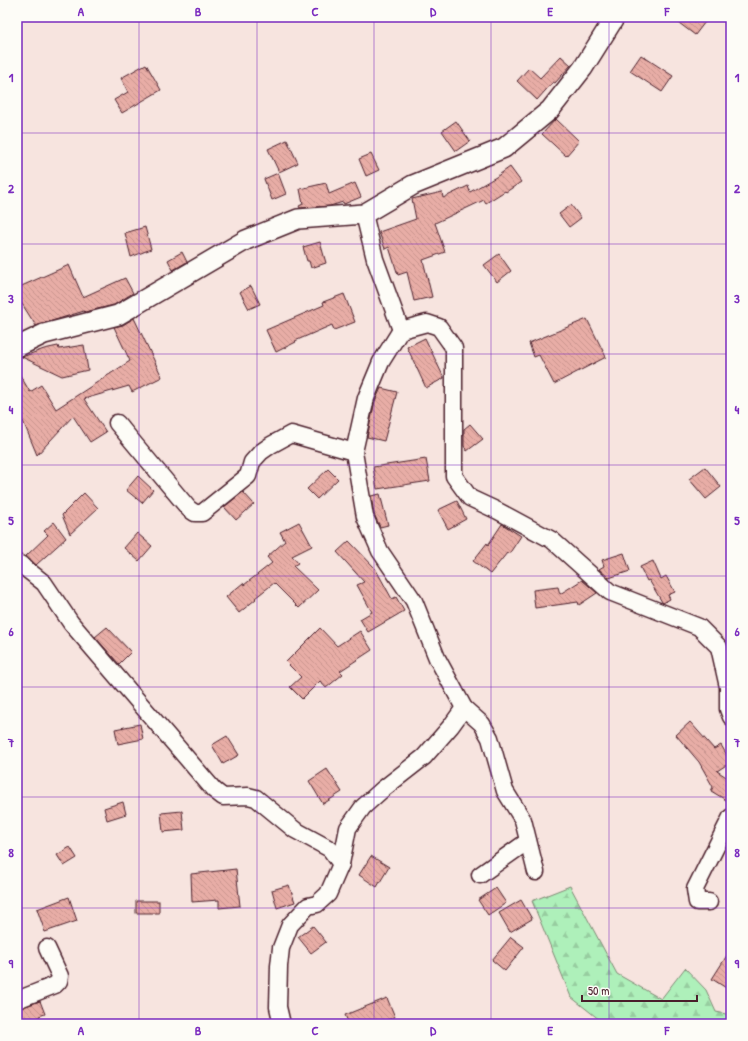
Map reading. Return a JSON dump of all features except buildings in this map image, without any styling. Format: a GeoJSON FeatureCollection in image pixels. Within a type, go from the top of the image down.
{"type":"FeatureCollection","features":[{"type":"Feature","properties":{"kind":"street"},"geometry":{"type":"LineString","coordinates":[[17,347],[44,334],[118,315],[246,240],[298,219],[364,214],[414,185],[504,148],[550,110],[583,68],[616,17]]}},
{"type":"Feature","properties":{"kind":"street"},"geometry":{"type":"LineString","coordinates":[[364,214],[375,260],[401,330]]}},
{"type":"Feature","properties":{"kind":"street"},"geometry":{"type":"LineString","coordinates":[[536,872],[523,820],[505,792],[490,738],[482,724],[464,708],[437,658],[414,601],[380,551],[365,517],[354,452],[366,398],[382,362],[401,330],[428,323],[439,327],[454,348],[454,476],[470,498],[552,540],[610,592],[699,627],[725,649],[730,712]]}},
{"type":"Feature","properties":{"kind":"street"},"geometry":{"type":"LineString","coordinates":[[117,423],[189,509],[195,514],[202,513],[248,476],[252,462],[261,452],[291,434],[354,452]]}},
{"type":"Feature","properties":{"kind":"street"},"geometry":{"type":"LineString","coordinates":[[17,563],[44,583],[71,623],[214,790],[223,797],[248,796],[256,798],[296,830],[330,849],[342,864]]}},
{"type":"Feature","properties":{"kind":"street"},"geometry":{"type":"LineString","coordinates":[[282,1024],[278,1006],[278,966],[281,948],[290,926],[308,906],[317,904],[328,894],[342,864],[348,828],[363,807],[383,789],[424,757],[451,726],[464,708]]}},
{"type":"Feature","properties":{"kind":"street"},"geometry":{"type":"LineString","coordinates":[[709,902],[697,902],[695,889],[731,817]]}},
{"type":"Feature","properties":{"kind":"street"},"geometry":{"type":"LineString","coordinates":[[480,875],[528,840]]}},
{"type":"Feature","properties":{"kind":"street"},"geometry":{"type":"LineString","coordinates":[[17,1000],[54,985],[59,981],[60,976],[47,948]]}},
{"type":"Feature","properties":{"kind":"green space"},"geometry":{"type":"Polygon","coordinates":[[[570,886],[617,974],[661,999],[685,968],[706,990],[716,1012],[731,1015],[731,1024],[605,1024],[571,997],[532,901],[570,886]]]}}]}
